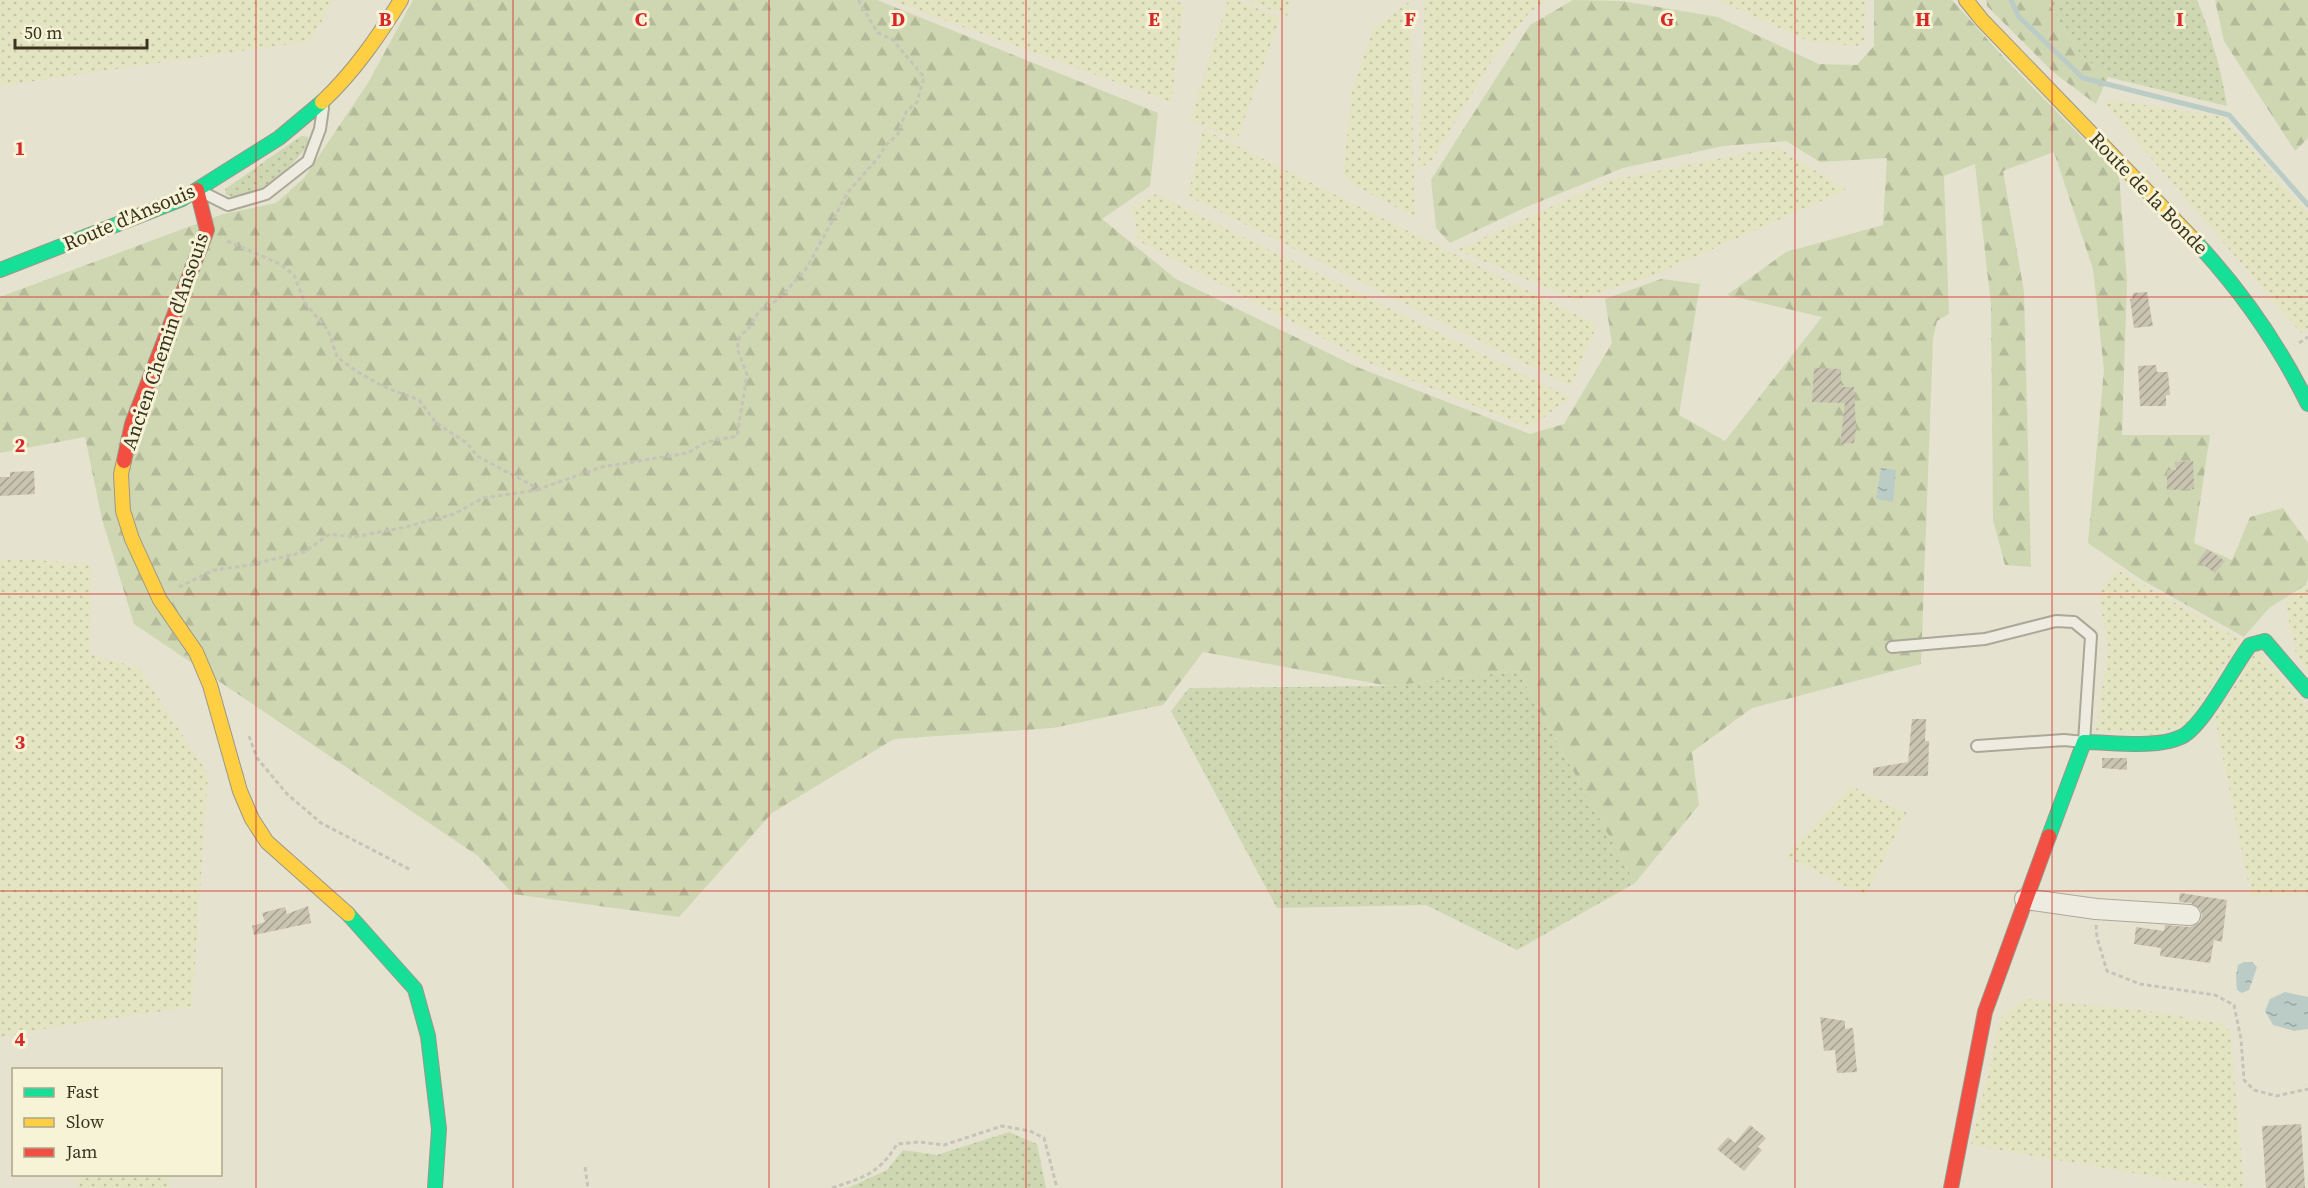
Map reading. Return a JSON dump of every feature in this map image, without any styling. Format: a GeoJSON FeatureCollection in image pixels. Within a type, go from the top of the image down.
{"type":"FeatureCollection","features":[{"type":"Feature","properties":{"kind":"street","name":"Route d'Ansouis"},"geometry":{"type":"LineString","coordinates":[[0,270],[182,199],[279,138],[324,100],[350,72],[378,37],[401,0]]}},
{"type":"Feature","properties":{"kind":"street","name":"Route de la Bonde"},"geometry":{"type":"LineString","coordinates":[[1965,0],[2240,289],[2283,353],[2308,404]]}},
{"type":"Feature","properties":{"kind":"street","name":"Ancien Chemin d'Ansouis"},"geometry":{"type":"LineString","coordinates":[[198,190],[207,230],[132,424],[121,474],[123,511],[135,547],[160,600],[196,652],[210,685],[240,791],[252,819],[267,842],[356,921],[415,989],[428,1036],[439,1129],[435,1188]]}},
{"type":"Feature","properties":{"kind":"street"},"geometry":{"type":"LineString","coordinates":[[1950,1188],[1985,1012],[2084,742],[2156,743],[2182,737],[2205,715],[2250,645],[2265,641],[2308,691]]}},
{"type":"Feature","properties":{"kind":"street"},"geometry":{"type":"LineString","coordinates":[[2025,899],[2096,909],[2190,915]]}},
{"type":"Feature","properties":{"kind":"lane"},"geometry":{"type":"LineString","coordinates":[[198,190],[228,205],[266,195],[308,161],[320,129],[324,100]]}},
{"type":"Feature","properties":{"kind":"lane"},"geometry":{"type":"LineString","coordinates":[[1892,647],[1985,639],[2056,621],[2074,622],[2091,636],[2084,742],[2064,740],[1977,746]]}},
{"type":"Feature","properties":{"kind":"path"},"geometry":{"type":"LineString","coordinates":[[160,600],[181,585],[214,570],[250,565],[304,552],[330,534],[352,537],[401,528],[454,514],[483,498],[539,489],[602,467],[688,453],[706,442],[737,436],[747,375],[737,348],[740,336],[760,310],[779,299],[806,269],[848,192],[878,158],[887,144],[898,134],[906,112],[917,102],[924,77],[892,39],[878,33],[858,0]]}},
{"type":"Feature","properties":{"kind":"path"},"geometry":{"type":"LineString","coordinates":[[207,230],[280,264],[294,275],[305,303],[328,330],[337,357],[382,386],[419,400],[436,423],[467,443],[477,456],[539,489]]}},
{"type":"Feature","properties":{"kind":"path"},"geometry":{"type":"LineString","coordinates":[[246,728],[257,758],[288,794],[321,823],[411,870]]}},
{"type":"Feature","properties":{"kind":"path"},"geometry":{"type":"LineString","coordinates":[[2096,909],[2097,938],[2107,970],[2140,984],[2215,994],[2234,1005],[2241,1039],[2244,1080],[2254,1090],[2276,1096],[2308,1089]]}},
{"type":"Feature","properties":{"kind":"path"},"geometry":{"type":"LineString","coordinates":[[832,1188],[867,1176],[886,1162],[897,1144],[919,1142],[945,1145],[1002,1126],[1030,1131],[1044,1138],[1057,1188]]}},
{"type":"Feature","properties":{"kind":"path"},"geometry":{"type":"LineString","coordinates":[[585,1167],[588,1188]]}},
{"type":"Feature","properties":{"kind":"green space"},"geometry":{"type":"Polygon","coordinates":[[[0,0],[334,0],[310,41],[0,86],[0,0]]]}},
{"type":"Feature","properties":{"kind":"green space"},"geometry":{"type":"Polygon","coordinates":[[[413,0],[877,0],[1158,113],[1150,186],[1102,219],[1176,279],[1357,367],[1530,434],[1564,424],[1612,343],[1605,299],[1661,279],[1700,284],[1679,415],[1725,441],[1822,317],[1727,295],[1786,252],[1883,225],[1887,158],[1820,162],[1786,141],[1723,146],[1623,168],[1524,208],[1450,243],[1436,228],[1431,180],[1530,25],[1573,0],[1622,1],[1718,17],[1819,64],[1857,65],[1874,46],[1874,0],[1952,0],[2008,62],[2119,175],[2127,281],[2122,435],[2210,435],[2194,543],[2232,560],[2250,517],[2283,508],[2308,543],[2308,579],[2306,585],[2269,608],[2244,637],[2142,580],[2088,543],[2104,370],[2093,269],[2054,152],[2003,171],[2024,292],[2031,567],[2005,565],[1993,520],[1991,305],[1975,164],[1944,176],[1949,314],[1937,321],[1933,339],[1921,664],[1752,708],[1692,752],[1699,805],[1635,883],[1518,671],[1389,686],[1203,652],[1163,705],[1053,728],[894,739],[772,813],[679,917],[513,894],[478,856],[134,624],[102,519],[85,437],[0,453],[0,297],[223,214],[276,203],[304,178],[368,83],[413,0]]]}},
{"type":"Feature","properties":{"kind":"green space"},"geometry":{"type":"Polygon","coordinates":[[[889,0],[1172,0],[1184,4],[1171,102],[889,0]]]}},
{"type":"Feature","properties":{"kind":"green space"},"geometry":{"type":"Polygon","coordinates":[[[1228,0],[1237,0],[1280,18],[1237,140],[1190,120],[1228,0]]]}},
{"type":"Feature","properties":{"kind":"green space"},"geometry":{"type":"Polygon","coordinates":[[[1246,0],[1291,0],[1287,16],[1246,0]]]}},
{"type":"Feature","properties":{"kind":"green space"},"geometry":{"type":"Polygon","coordinates":[[[1425,0],[1547,0],[1529,13],[1494,57],[1431,162],[1418,169],[1425,0]]]}},
{"type":"Feature","properties":{"kind":"green space"},"geometry":{"type":"Polygon","coordinates":[[[1718,0],[1865,0],[1864,44],[1856,46],[1808,41],[1718,0]]]}},
{"type":"Feature","properties":{"kind":"green space"},"geometry":{"type":"Polygon","coordinates":[[[1986,0],[2065,0],[2050,6],[2081,55],[2108,77],[2096,104],[2053,72],[1987,6],[1986,0]]]}},
{"type":"Feature","properties":{"kind":"green space"},"geometry":{"type":"Polygon","coordinates":[[[2065,0],[2197,0],[2215,52],[2227,106],[2108,77],[2081,55],[2050,6],[2065,0]]]}},
{"type":"Feature","properties":{"kind":"green space"},"geometry":{"type":"Polygon","coordinates":[[[2215,0],[2308,0],[2308,138],[2295,151],[2224,41],[2215,0]]]}},
{"type":"Feature","properties":{"kind":"green space"},"geometry":{"type":"Polygon","coordinates":[[[1410,1],[1415,217],[1361,189],[1343,176],[1352,90],[1374,28],[1410,1]]]}},
{"type":"Feature","properties":{"kind":"green space"},"geometry":{"type":"Polygon","coordinates":[[[2112,100],[2222,117],[2308,213],[2308,329],[2301,333],[2103,102],[2112,100]]]}},
{"type":"Feature","properties":{"kind":"green space"},"geometry":{"type":"Polygon","coordinates":[[[1203,129],[1597,325],[1571,386],[1188,196],[1203,129]]]}},
{"type":"Feature","properties":{"kind":"green space"},"geometry":{"type":"Polygon","coordinates":[[[301,136],[308,137],[309,145],[273,182],[251,194],[226,195],[225,189],[301,136]]]}},
{"type":"Feature","properties":{"kind":"green space"},"geometry":{"type":"Polygon","coordinates":[[[1777,147],[1846,190],[1649,277],[1576,300],[1457,250],[1608,181],[1777,147]]]}},
{"type":"Feature","properties":{"kind":"green space"},"geometry":{"type":"Polygon","coordinates":[[[1156,194],[1570,397],[1530,428],[1372,364],[1139,241],[1132,208],[1156,194]]]}},
{"type":"Feature","properties":{"kind":"green space"},"geometry":{"type":"Polygon","coordinates":[[[17,559],[92,564],[89,654],[139,668],[208,774],[192,1007],[0,1037],[0,561],[17,559]]]}},
{"type":"Feature","properties":{"kind":"green space"},"geometry":{"type":"Polygon","coordinates":[[[2117,570],[2241,640],[2187,723],[2156,735],[2096,731],[2108,650],[2099,593],[2117,570]]]}},
{"type":"Feature","properties":{"kind":"green space"},"geometry":{"type":"Polygon","coordinates":[[[2308,584],[2308,673],[2296,653],[2285,602],[2308,584]]]}},
{"type":"Feature","properties":{"kind":"green space"},"geometry":{"type":"Polygon","coordinates":[[[2257,650],[2308,707],[2308,894],[2251,896],[2215,718],[2257,650]]]}},
{"type":"Feature","properties":{"kind":"green space"},"geometry":{"type":"Polygon","coordinates":[[[1518,671],[1635,883],[1517,950],[1426,905],[1277,908],[1171,711],[1189,688],[1389,686],[1518,671]]]}},
{"type":"Feature","properties":{"kind":"green space"},"geometry":{"type":"Polygon","coordinates":[[[1851,786],[1907,813],[1865,896],[1786,856],[1851,786]]]}},
{"type":"Feature","properties":{"kind":"green space"},"geometry":{"type":"Polygon","coordinates":[[[2024,999],[2149,1011],[2223,1024],[2230,1031],[2244,1188],[2220,1188],[1971,1145],[2001,1018],[2024,999]]]}},
{"type":"Feature","properties":{"kind":"green space"},"geometry":{"type":"Polygon","coordinates":[[[1009,1132],[1037,1144],[1046,1188],[848,1188],[887,1170],[903,1150],[937,1155],[1009,1132]]]}},
{"type":"Feature","properties":{"kind":"green space"},"geometry":{"type":"Polygon","coordinates":[[[78,1176],[169,1176],[169,1188],[78,1188],[78,1176]]]}},
{"type":"Feature","properties":{"kind":"water"},"geometry":{"type":"Polygon","coordinates":[[[1881,468],[1896,470],[1893,502],[1876,499],[1881,468]]]}},
{"type":"Feature","properties":{"kind":"water"},"geometry":{"type":"Polygon","coordinates":[[[2252,962],[2257,967],[2249,990],[2242,993],[2237,990],[2236,976],[2238,965],[2252,962]]]}},
{"type":"Feature","properties":{"kind":"water"},"geometry":{"type":"Polygon","coordinates":[[[2285,992],[2308,997],[2308,1029],[2294,1031],[2273,1025],[2265,1011],[2270,999],[2285,992]]]}},
{"type":"Feature","properties":{"kind":"building"},"geometry":{"type":"Polygon","coordinates":[[[2147,292],[2153,326],[2134,328],[2130,299],[2133,293],[2147,292]]]}},
{"type":"Feature","properties":{"kind":"building"},"geometry":{"type":"Polygon","coordinates":[[[2156,365],[2157,372],[2168,372],[2170,395],[2166,395],[2166,406],[2140,406],[2138,366],[2156,365]]]}},
{"type":"Feature","properties":{"kind":"building"},"geometry":{"type":"Polygon","coordinates":[[[1814,368],[1841,369],[1841,387],[1854,387],[1856,429],[1854,443],[1840,444],[1845,403],[1812,402],[1814,368]]]}},
{"type":"Feature","properties":{"kind":"building"},"geometry":{"type":"Polygon","coordinates":[[[2193,461],[2194,489],[2167,490],[2167,470],[2176,470],[2175,462],[2193,461]]]}},
{"type":"Feature","properties":{"kind":"building"},"geometry":{"type":"Polygon","coordinates":[[[34,471],[35,494],[0,496],[0,477],[10,477],[10,472],[34,471]]]}},
{"type":"Feature","properties":{"kind":"building"},"geometry":{"type":"Polygon","coordinates":[[[2207,549],[2225,561],[2215,573],[2198,561],[2207,549]]]}},
{"type":"Feature","properties":{"kind":"building"},"geometry":{"type":"Polygon","coordinates":[[[1912,719],[1926,719],[1925,741],[1929,741],[1928,776],[1873,776],[1873,768],[1908,762],[1912,719]]]}},
{"type":"Feature","properties":{"kind":"building"},"geometry":{"type":"Polygon","coordinates":[[[2102,758],[2127,758],[2127,770],[2102,768],[2102,758]]]}},
{"type":"Feature","properties":{"kind":"building"},"geometry":{"type":"Polygon","coordinates":[[[2180,893],[2227,900],[2222,942],[2214,940],[2210,963],[2160,956],[2161,948],[2134,944],[2136,927],[2164,931],[2165,925],[2190,927],[2200,922],[2202,915],[2200,909],[2191,903],[2179,902],[2180,893]]]}},
{"type":"Feature","properties":{"kind":"building"},"geometry":{"type":"Polygon","coordinates":[[[308,906],[311,923],[254,935],[252,926],[265,922],[262,913],[285,907],[287,914],[308,906]]]}},
{"type":"Feature","properties":{"kind":"building"},"geometry":{"type":"Polygon","coordinates":[[[1820,1017],[1845,1021],[1845,1029],[1853,1028],[1857,1072],[1837,1073],[1835,1050],[1824,1051],[1820,1017]]]}},
{"type":"Feature","properties":{"kind":"building"},"geometry":{"type":"Polygon","coordinates":[[[2301,1124],[2305,1188],[2266,1188],[2262,1126],[2301,1124]]]}},
{"type":"Feature","properties":{"kind":"building"},"geometry":{"type":"Polygon","coordinates":[[[1750,1125],[1766,1138],[1758,1147],[1762,1150],[1744,1171],[1717,1149],[1728,1137],[1735,1143],[1750,1125]]]}},
{"type":"Feature","properties":{"kind":"waterway"},"geometry":{"type":"LineString","coordinates":[[2011,0],[2019,17],[2083,78],[2229,115],[2308,205]]}},
{"type":"Feature","properties":{"kind":"traffic: fast"},"geometry":{"type":"LineString","coordinates":[[0,270],[182,199],[279,138],[322,102]]}},
{"type":"Feature","properties":{"kind":"traffic: fast"},"geometry":{"type":"LineString","coordinates":[[2194,240],[2243,298],[2271,338],[2308,404]]}},
{"type":"Feature","properties":{"kind":"traffic: fast"},"geometry":{"type":"LineString","coordinates":[[2049,836],[2084,742],[2147,744],[2171,741],[2181,737],[2199,722],[2250,645],[2265,641],[2308,691]]}},
{"type":"Feature","properties":{"kind":"traffic: fast"},"geometry":{"type":"LineString","coordinates":[[348,914],[415,989],[428,1036],[439,1129],[435,1188]]}},
{"type":"Feature","properties":{"kind":"traffic: slow"},"geometry":{"type":"LineString","coordinates":[[322,102],[365,54],[401,0]]}},
{"type":"Feature","properties":{"kind":"traffic: slow"},"geometry":{"type":"LineString","coordinates":[[1966,0],[1982,20],[2194,240]]}},
{"type":"Feature","properties":{"kind":"traffic: slow"},"geometry":{"type":"LineString","coordinates":[[124,461],[121,474],[123,511],[132,539],[160,600],[196,652],[210,685],[240,791],[252,819],[267,842],[348,914]]}},
{"type":"Feature","properties":{"kind":"traffic: jam"},"geometry":{"type":"LineString","coordinates":[[124,461],[132,424],[207,230],[197,190]]}},
{"type":"Feature","properties":{"kind":"traffic: jam"},"geometry":{"type":"LineString","coordinates":[[1951,1188],[1985,1012],[2049,836]]}}]}
